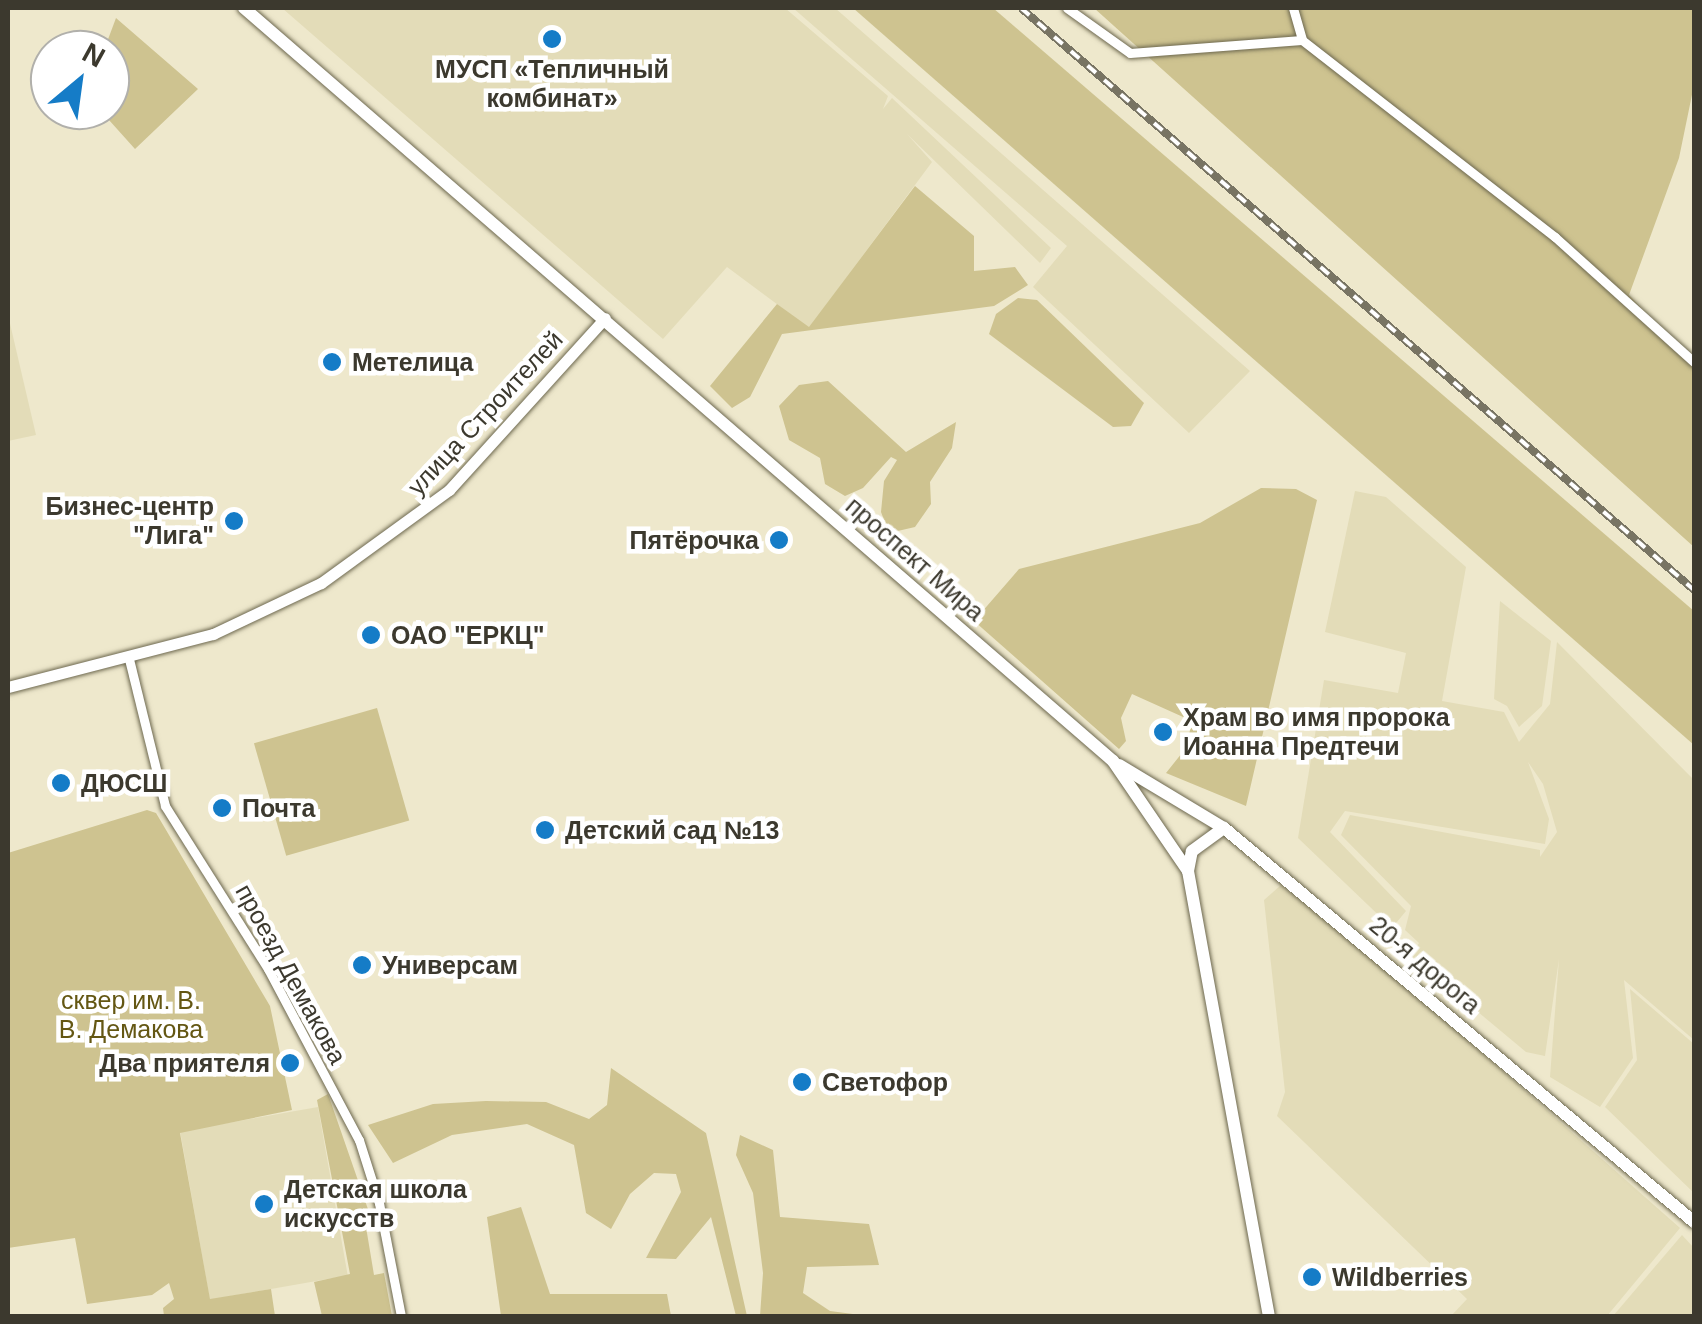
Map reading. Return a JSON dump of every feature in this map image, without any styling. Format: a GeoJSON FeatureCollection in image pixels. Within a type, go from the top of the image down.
{"type":"FeatureCollection","features":[{"type":"Feature","properties":{"kind":"main road","name":"проспект Мира"},"geometry":{"type":"LineString","coordinates":[[244,8],[1113,762],[1188,871],[1269,1316]]}},
{"type":"Feature","properties":{"kind":"main road","name":"20-я дорога"},"geometry":{"type":"LineString","coordinates":[[1113,762],[1224,828],[1694,1222]]}},
{"type":"Feature","properties":{"kind":"main road"},"geometry":{"type":"LineString","coordinates":[[1188,871],[1192,851],[1224,828]]}},
{"type":"Feature","properties":{"kind":"street"},"geometry":{"type":"LineString","coordinates":[[1067,8],[1130,53],[1302,40]]}},
{"type":"Feature","properties":{"kind":"street"},"geometry":{"type":"LineString","coordinates":[[1293,8],[1302,40],[1555,237],[1694,362]]}},
{"type":"Feature","properties":{"kind":"street","name":"улица Строителей"},"geometry":{"type":"LineString","coordinates":[[8,687],[129,659],[264,614],[411,523],[604,318]]}},
{"type":"Feature","properties":{"kind":"street","name":"проезд Демакова"},"geometry":{"type":"LineString","coordinates":[[129,659],[166,806],[268,970],[359,1140],[380,1203],[401,1316]]}},
{"type":"Feature","properties":{"kind":"shaded area"},"geometry":{"type":"Polygon","coordinates":[[[282,8],[785,8],[888,96],[883,109],[892,98],[1051,248],[1040,263],[907,134],[932,162],[809,328],[727,267],[663,339],[282,8]]]}},
{"type":"Feature","properties":{"kind":"shaded area"},"geometry":{"type":"Polygon","coordinates":[[[793,8],[835,8],[1250,371],[1189,433],[1033,287],[1067,246],[793,8]]]}},
{"type":"Feature","properties":{"kind":"shaded area"},"geometry":{"type":"Polygon","coordinates":[[[8,315],[36,435],[8,441],[8,315]]]}},
{"type":"Feature","properties":{"kind":"shaded area"},"geometry":{"type":"Polygon","coordinates":[[[1355,491],[1386,497],[1466,567],[1442,701],[1504,712],[1519,742],[1550,704],[1557,642],[1694,780],[1694,1040],[1624,980],[1633,1058],[1600,1107],[1550,1077],[1559,959],[1545,1056],[1526,1052],[1411,956],[1419,943],[1405,930],[1411,906],[1341,835],[1350,815],[1540,850],[1540,857],[1557,832],[1543,784],[1528,762],[1549,819],[1545,844],[1345,811],[1330,832],[1406,911],[1392,928],[1298,838],[1324,680],[1398,693],[1406,653],[1325,632],[1355,491]]]}},
{"type":"Feature","properties":{"kind":"shaded area"},"geometry":{"type":"Polygon","coordinates":[[[1500,601],[1551,641],[1542,706],[1519,727],[1507,706],[1494,699],[1500,601]]]}},
{"type":"Feature","properties":{"kind":"shaded area"},"geometry":{"type":"Polygon","coordinates":[[[1281,885],[1394,975],[1680,1228],[1607,1316],[1451,1316],[1467,1299],[1277,1116],[1285,1092],[1264,900],[1281,885]]]}},
{"type":"Feature","properties":{"kind":"shaded area"},"geometry":{"type":"Polygon","coordinates":[[[1630,989],[1694,1044],[1694,1193],[1605,1107],[1637,1060],[1630,989]]]}},
{"type":"Feature","properties":{"kind":"shaded area","name":"Детская школа искусств"},"geometry":{"type":"Polygon","coordinates":[[[318,1107],[348,1275],[210,1300],[180,1131],[318,1107]]]}},
{"type":"Feature","properties":{"kind":"shaded area"},"geometry":{"type":"Polygon","coordinates":[[[1682,1235],[1694,1248],[1694,1316],[1613,1316],[1682,1235]]]}},
{"type":"Feature","properties":{"kind":"green space"},"geometry":{"type":"Polygon","coordinates":[[[853,8],[993,8],[1694,611],[1694,745],[853,8]]]}},
{"type":"Feature","properties":{"kind":"green space"},"geometry":{"type":"Polygon","coordinates":[[[1094,8],[1694,8],[1694,85],[1679,158],[1629,295],[1694,365],[1694,547],[1094,8]]]}},
{"type":"Feature","properties":{"kind":"green space"},"geometry":{"type":"Polygon","coordinates":[[[116,18],[130,30],[112,30],[116,18]]]}},
{"type":"Feature","properties":{"kind":"green space"},"geometry":{"type":"Polygon","coordinates":[[[130,30],[198,89],[135,149],[118,130],[130,130],[130,30]]]}},
{"type":"Feature","properties":{"kind":"green space"},"geometry":{"type":"Polygon","coordinates":[[[915,186],[974,236],[974,271],[1015,267],[1028,285],[994,306],[782,334],[750,397],[732,408],[710,386],[777,304],[809,327],[915,186]]]}},
{"type":"Feature","properties":{"kind":"green space"},"geometry":{"type":"Polygon","coordinates":[[[1018,298],[1037,300],[1144,403],[1131,426],[1113,427],[989,334],[996,314],[1018,298]]]}},
{"type":"Feature","properties":{"kind":"green space"},"geometry":{"type":"Polygon","coordinates":[[[828,381],[906,452],[956,422],[952,448],[930,482],[931,504],[915,527],[889,533],[881,512],[884,481],[897,460],[891,457],[863,488],[845,496],[825,484],[820,458],[789,440],[779,406],[799,385],[828,381]]]}},
{"type":"Feature","properties":{"kind":"green space"},"geometry":{"type":"Polygon","coordinates":[[[1261,488],[1296,489],[1317,500],[1246,806],[1166,773],[1186,748],[1192,721],[1132,694],[1121,718],[1126,741],[1119,749],[974,621],[1019,569],[1200,523],[1261,488]]]}},
{"type":"Feature","properties":{"kind":"green space"},"geometry":{"type":"Polygon","coordinates":[[[377,708],[409,820],[286,856],[254,743],[377,708]]]}},
{"type":"Feature","properties":{"kind":"green space","name":"сквер им. В. В. Демакова"},"geometry":{"type":"Polygon","coordinates":[[[147,810],[156,813],[270,1006],[292,1110],[180,1133],[210,1299],[271,1289],[275,1316],[164,1316],[163,1308],[174,1299],[169,1283],[152,1295],[87,1304],[75,1238],[8,1248],[8,853],[147,810]]]}},
{"type":"Feature","properties":{"kind":"green space"},"geometry":{"type":"Polygon","coordinates":[[[611,1068],[706,1133],[747,1316],[736,1316],[711,1217],[676,1259],[646,1258],[681,1192],[676,1174],[654,1173],[630,1194],[611,1229],[586,1213],[574,1145],[527,1124],[452,1135],[393,1163],[368,1125],[433,1104],[486,1101],[546,1102],[589,1119],[607,1105],[611,1068]]]}},
{"type":"Feature","properties":{"kind":"green space"},"geometry":{"type":"Polygon","coordinates":[[[328,1094],[370,1215],[366,1227],[374,1275],[384,1273],[392,1316],[322,1316],[314,1282],[350,1274],[317,1100],[328,1094]]]}},
{"type":"Feature","properties":{"kind":"green space"},"geometry":{"type":"Polygon","coordinates":[[[740,1135],[773,1150],[780,1217],[869,1224],[879,1265],[807,1267],[803,1293],[830,1311],[868,1316],[760,1316],[763,1273],[753,1193],[736,1155],[740,1135]]]}},
{"type":"Feature","properties":{"kind":"green space"},"geometry":{"type":"Polygon","coordinates":[[[521,1207],[550,1294],[667,1294],[671,1316],[501,1316],[487,1217],[521,1207]]]}},
{"type":"Feature","properties":{"kind":"railway"},"geometry":{"type":"LineString","coordinates":[[1021,8],[1694,590]]}},
{"type":"Feature","properties":{"kind":"place","name":"МУСП «Тепличный комбинат»"},"geometry":{"type":"Point","coordinates":[552,39]}},
{"type":"Feature","properties":{"kind":"place","name":"Метелица"},"geometry":{"type":"Point","coordinates":[332,362]}},
{"type":"Feature","properties":{"kind":"place","name":"Бизнес-центр \"Лига\""},"geometry":{"type":"Point","coordinates":[234,521]}},
{"type":"Feature","properties":{"kind":"place","name":"Пятёрочка"},"geometry":{"type":"Point","coordinates":[779,540]}},
{"type":"Feature","properties":{"kind":"place","name":"ОАО \"ЕРКЦ\""},"geometry":{"type":"Point","coordinates":[371,635]}},
{"type":"Feature","properties":{"kind":"place","name":"Храм во имя пророка Иоанна Предтечи"},"geometry":{"type":"Point","coordinates":[1163,732]}},
{"type":"Feature","properties":{"kind":"place","name":"ДЮСШ"},"geometry":{"type":"Point","coordinates":[61,783]}},
{"type":"Feature","properties":{"kind":"place","name":"Почта"},"geometry":{"type":"Point","coordinates":[222,808]}},
{"type":"Feature","properties":{"kind":"place","name":"Детский сад №13"},"geometry":{"type":"Point","coordinates":[545,830]}},
{"type":"Feature","properties":{"kind":"place","name":"Универсам"},"geometry":{"type":"Point","coordinates":[362,965]}},
{"type":"Feature","properties":{"kind":"place","name":"Два приятеля"},"geometry":{"type":"Point","coordinates":[290,1063]}},
{"type":"Feature","properties":{"kind":"place","name":"Светофор"},"geometry":{"type":"Point","coordinates":[802,1082]}},
{"type":"Feature","properties":{"kind":"place","name":"Детская школа искусств"},"geometry":{"type":"Point","coordinates":[264,1204]}},
{"type":"Feature","properties":{"kind":"place","name":"Wildberries"},"geometry":{"type":"Point","coordinates":[1312,1277]}}]}
